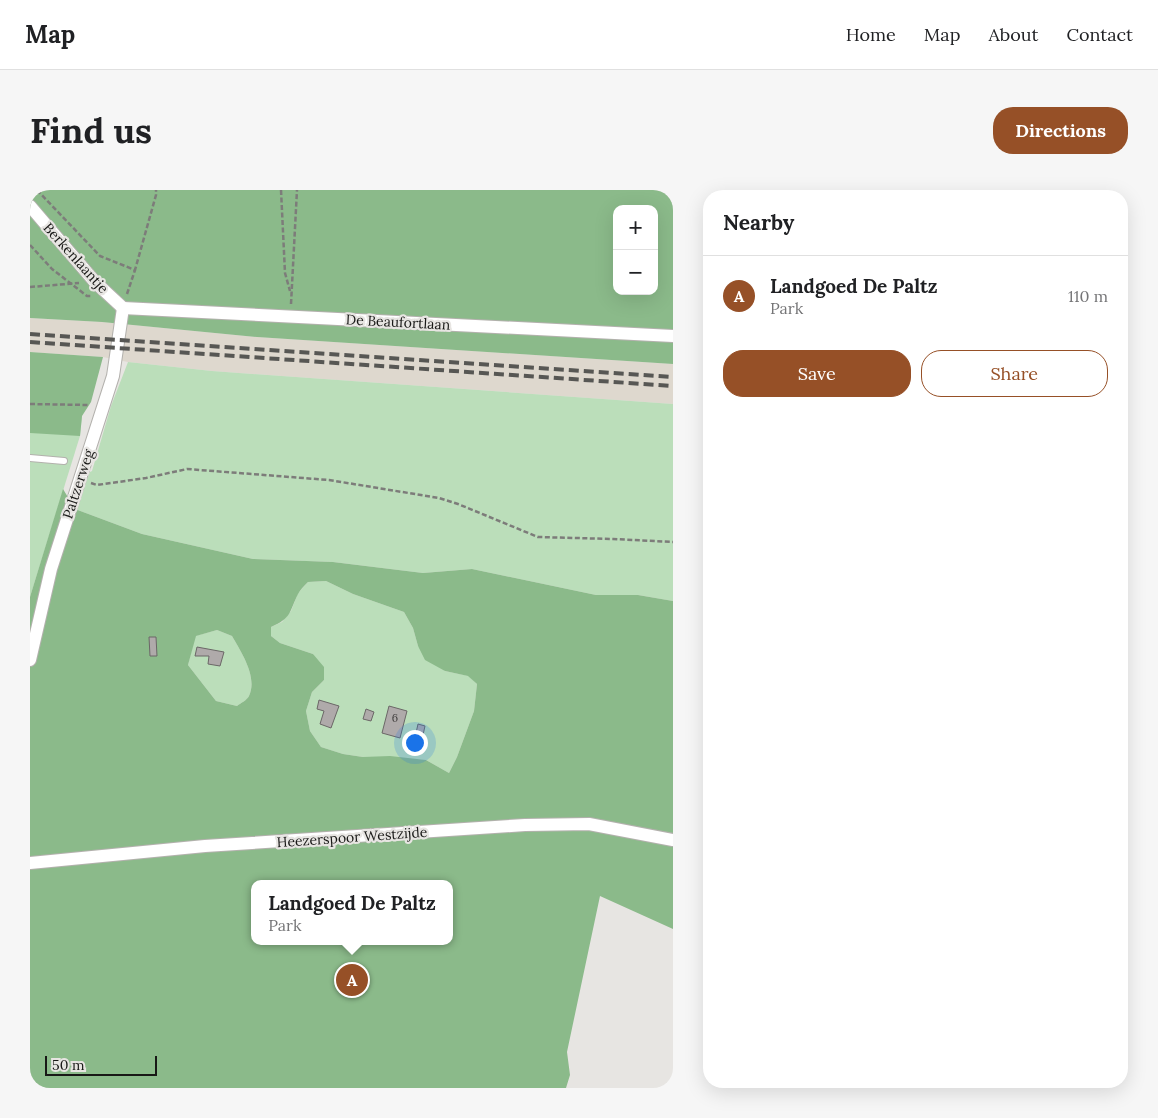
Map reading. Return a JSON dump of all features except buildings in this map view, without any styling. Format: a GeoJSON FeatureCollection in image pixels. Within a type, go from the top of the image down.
{"type":"FeatureCollection","features":[{"type":"Feature","properties":{"kind":"street","name":"Berkenlaantje"},"geometry":{"type":"LineString","coordinates":[[30,206],[95,282],[123,308]]}},
{"type":"Feature","properties":{"kind":"street","name":"De Beaufortlaan"},"geometry":{"type":"LineString","coordinates":[[123,308],[673,336]]}},
{"type":"Feature","properties":{"kind":"street","name":"Paltzerweg"},"geometry":{"type":"LineString","coordinates":[[30,660],[51,569],[113,376],[123,308]]}},
{"type":"Feature","properties":{"kind":"street","name":"Heezerspoor Westzijde"},"geometry":{"type":"LineString","coordinates":[[30,862],[205,846],[525,825],[589,824],[673,840]]}},
{"type":"Feature","properties":{"kind":"lane"},"geometry":{"type":"LineString","coordinates":[[30,458],[64,461]]}},
{"type":"Feature","properties":{"kind":"path"},"geometry":{"type":"LineString","coordinates":[[37,190],[100,256],[135,270]]}},
{"type":"Feature","properties":{"kind":"path"},"geometry":{"type":"LineString","coordinates":[[123,308],[156,190]]}},
{"type":"Feature","properties":{"kind":"path"},"geometry":{"type":"LineString","coordinates":[[281,190],[285,272],[291,295],[297,190]]}},
{"type":"Feature","properties":{"kind":"path"},"geometry":{"type":"LineString","coordinates":[[30,245],[52,268],[87,296],[110,296]]}},
{"type":"Feature","properties":{"kind":"path"},"geometry":{"type":"LineString","coordinates":[[30,287],[95,282]]}},
{"type":"Feature","properties":{"kind":"path"},"geometry":{"type":"LineString","coordinates":[[30,404],[103,405]]}},
{"type":"Feature","properties":{"kind":"path"},"geometry":{"type":"LineString","coordinates":[[80,480],[97,485],[187,470],[329,480],[439,498],[538,537],[673,542]]}},
{"type":"Feature","properties":{"kind":"shaded area"},"geometry":{"type":"Polygon","coordinates":[[[30,318],[102,322],[257,337],[673,364],[673,404],[212,371],[128,362],[103,357],[30,352],[30,318]]]}},
{"type":"Feature","properties":{"kind":"green space"},"geometry":{"type":"Polygon","coordinates":[[[30,190],[673,190],[673,364],[257,337],[102,322],[30,318],[30,190]]]}},
{"type":"Feature","properties":{"kind":"green space"},"geometry":{"type":"Polygon","coordinates":[[[30,352],[103,357],[91,402],[82,416],[80,436],[30,433],[30,352]]]}},
{"type":"Feature","properties":{"kind":"green space"},"geometry":{"type":"Polygon","coordinates":[[[128,362],[212,371],[673,404],[673,601],[638,595],[596,595],[472,569],[423,573],[333,562],[253,559],[142,534],[75,509],[92,471],[111,406],[128,362]]]}},
{"type":"Feature","properties":{"kind":"green space"},"geometry":{"type":"Polygon","coordinates":[[[30,412],[82,416],[80,436],[30,597],[30,412]]]}},
{"type":"Feature","properties":{"kind":"green space"},"geometry":{"type":"Polygon","coordinates":[[[63,489],[75,509],[142,534],[253,559],[333,562],[423,573],[472,569],[596,595],[638,595],[673,601],[673,929],[600,896],[567,1052],[570,1075],[566,1088],[30,1088],[30,597],[63,489]],[[326,581],[308,582],[299,592],[291,610],[283,621],[271,627],[271,636],[280,643],[313,654],[324,667],[324,680],[312,692],[306,711],[310,731],[321,747],[343,754],[363,757],[390,756],[426,760],[449,773],[474,711],[477,684],[468,676],[445,671],[425,660],[418,646],[413,628],[404,612],[353,594],[326,581]],[[217,630],[196,636],[188,665],[216,701],[237,706],[249,696],[251,681],[244,657],[232,636],[217,630]]]}},
{"type":"Feature","properties":{"kind":"green space"},"geometry":{"type":"Polygon","coordinates":[[[326,581],[353,594],[404,612],[413,628],[418,646],[445,671],[469,676],[477,684],[474,711],[449,773],[426,760],[363,757],[343,754],[321,747],[310,731],[306,711],[312,692],[324,680],[313,654],[280,643],[271,636],[271,627],[282,622],[291,611],[298,593],[308,582],[326,581]]]}},
{"type":"Feature","properties":{"kind":"green space"},"geometry":{"type":"Polygon","coordinates":[[[217,630],[232,636],[244,657],[250,673],[251,689],[249,696],[237,706],[216,701],[188,665],[195,636],[217,630]]]}},
{"type":"Feature","properties":{"kind":"railway"},"geometry":{"type":"LineString","coordinates":[[30,334],[673,377]]}},
{"type":"Feature","properties":{"kind":"railway"},"geometry":{"type":"LineString","coordinates":[[30,342],[673,386]]}},
{"type":"Feature","properties":{"kind":"place","name":"Landgoed De Paltz"},"geometry":{"type":"Point","coordinates":[352,980]}}]}
